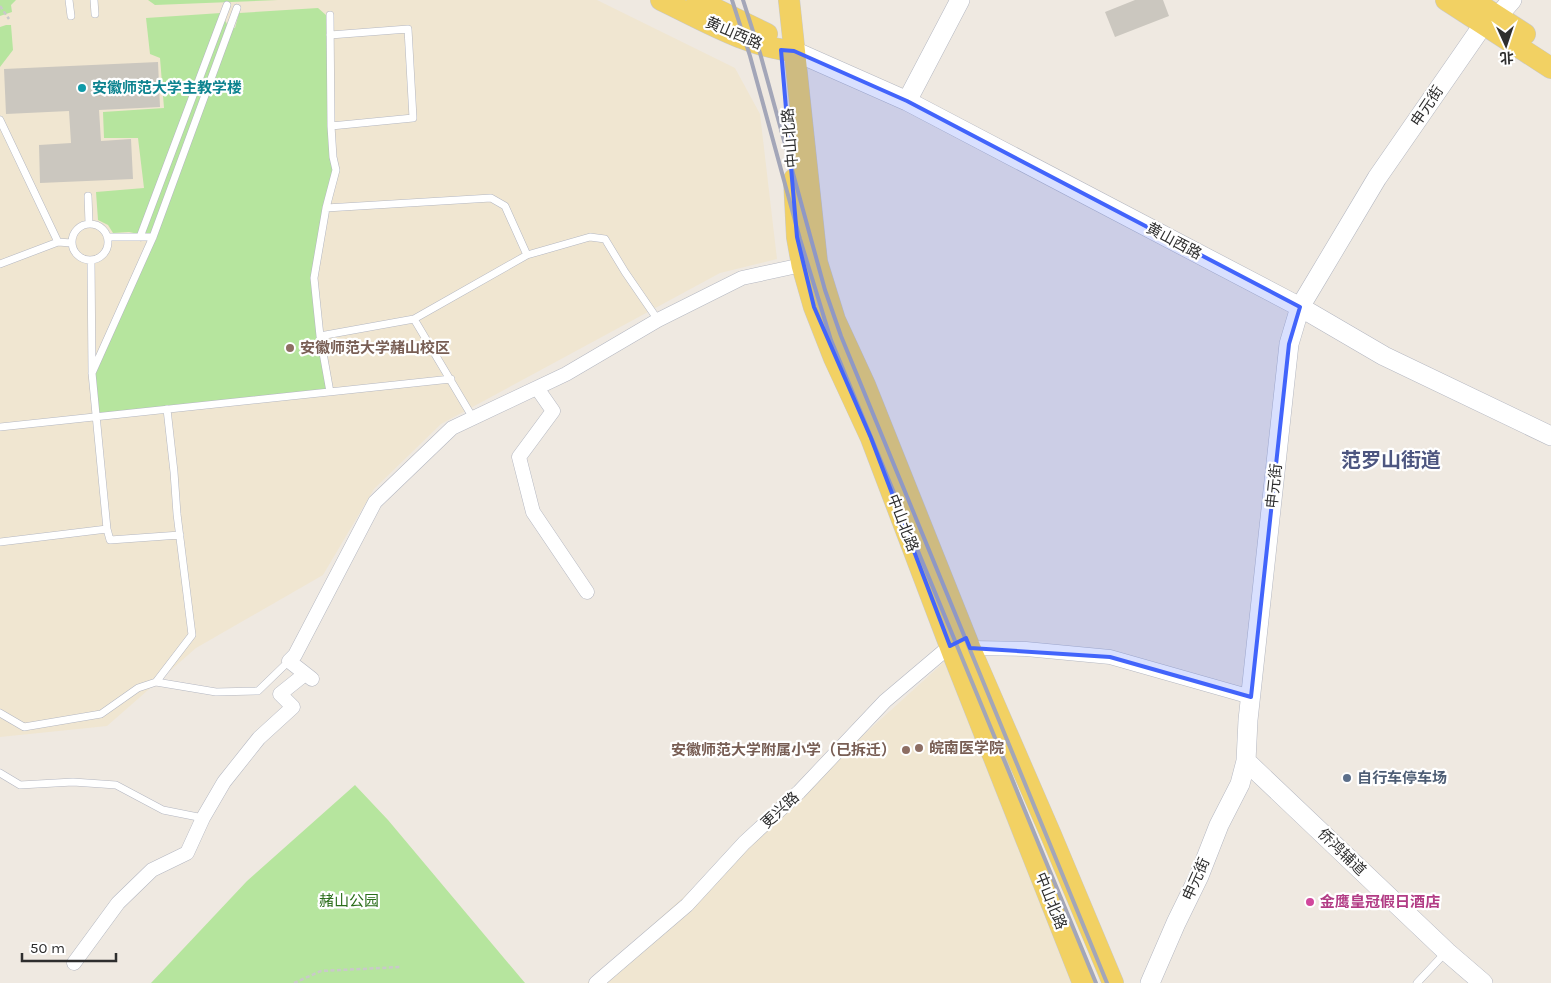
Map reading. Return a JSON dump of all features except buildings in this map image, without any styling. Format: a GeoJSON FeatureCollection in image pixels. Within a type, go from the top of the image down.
{"type":"FeatureCollection","features":[{"type":"Feature","properties":{"kind":"main road","name":"黄山西路"},"geometry":{"type":"LineString","coordinates":[[661,0],[732,34],[764,46],[785,47]]}},
{"type":"Feature","properties":{"kind":"main road","name":"黄山西路"},"geometry":{"type":"LineString","coordinates":[[697,0],[785,47]]}},
{"type":"Feature","properties":{"kind":"main road","name":"中山北路"},"geometry":{"type":"LineString","coordinates":[[776,0],[785,47],[797,237],[802,265],[814,307],[834,358],[962,644],[1083,983]]}},
{"type":"Feature","properties":{"kind":"main road","name":"中山北路"},"geometry":{"type":"LineString","coordinates":[[785,47],[789,0]]}},
{"type":"Feature","properties":{"kind":"main road"},"geometry":{"type":"LineString","coordinates":[[1446,0],[1551,51]]}},
{"type":"Feature","properties":{"kind":"main road"},"geometry":{"type":"LineString","coordinates":[[1472,0],[1490,20],[1551,68]]}},
{"type":"Feature","properties":{"kind":"main road"},"geometry":{"type":"LineString","coordinates":[[785,47],[817,262],[835,320],[866,385],[962,644],[1055,844],[1112,983]]}},
{"type":"Feature","properties":{"kind":"street"},"geometry":{"type":"LineString","coordinates":[[907,101],[960,0]]}},
{"type":"Feature","properties":{"kind":"street","name":"申元街"},"geometry":{"type":"LineString","coordinates":[[1150,983],[1199,876],[1218,825],[1240,784],[1246,761],[1251,697],[1289,344],[1300,307],[1377,178],[1490,20],[1512,0]]}},
{"type":"Feature","properties":{"kind":"street","name":"黄山西路"},"geometry":{"type":"LineString","coordinates":[[785,47],[907,101],[1300,307],[1384,356],[1551,436]]}},
{"type":"Feature","properties":{"kind":"street"},"geometry":{"type":"LineString","coordinates":[[74,963],[118,903],[152,870],[187,853],[203,818],[224,782],[259,738],[293,707],[280,694],[309,676],[289,661],[295,655],[375,502],[452,428],[566,374],[658,320],[742,278],[802,265]]}},
{"type":"Feature","properties":{"kind":"street"},"geometry":{"type":"LineString","coordinates":[[537,388],[553,411],[519,457],[533,512],[587,592]]}},
{"type":"Feature","properties":{"kind":"street"},"geometry":{"type":"LineString","coordinates":[[962,644],[1110,657],[1251,697]]}},
{"type":"Feature","properties":{"kind":"street","name":"更兴路"},"geometry":{"type":"LineString","coordinates":[[596,983],[687,905],[744,843],[800,792],[884,701],[962,644]]}},
{"type":"Feature","properties":{"kind":"street","name":"侨鸿辅道"},"geometry":{"type":"LineString","coordinates":[[1246,761],[1447,952],[1484,983]]}},
{"type":"Feature","properties":{"kind":"lane"},"geometry":{"type":"LineString","coordinates":[[69,0],[71,16]]}},
{"type":"Feature","properties":{"kind":"lane"},"geometry":{"type":"LineString","coordinates":[[94,0],[95,14]]}},
{"type":"Feature","properties":{"kind":"lane"},"geometry":{"type":"LineString","coordinates":[[140,237],[227,5]]}},
{"type":"Feature","properties":{"kind":"lane"},"geometry":{"type":"LineString","coordinates":[[92,373],[154,237],[237,8]]}},
{"type":"Feature","properties":{"kind":"lane"},"geometry":{"type":"LineString","coordinates":[[330,15],[331,126],[333,157],[336,170],[326,208],[314,278],[320,336],[330,392]]}},
{"type":"Feature","properties":{"kind":"lane"},"geometry":{"type":"LineString","coordinates":[[330,35],[408,29],[413,118],[331,126]]}},
{"type":"Feature","properties":{"kind":"lane"},"geometry":{"type":"LineString","coordinates":[[0,120],[58,242]]}},
{"type":"Feature","properties":{"kind":"lane"},"geometry":{"type":"LineString","coordinates":[[88,196],[89,223]]}},
{"type":"Feature","properties":{"kind":"lane"},"geometry":{"type":"LineString","coordinates":[[326,208],[490,198],[505,206],[527,255]]}},
{"type":"Feature","properties":{"kind":"lane"},"geometry":{"type":"LineString","coordinates":[[89,223],[101,227],[106,232],[108,238],[107,250],[98,259],[91,260],[85,260],[76,254],[71,243],[74,232],[83,224],[89,223]]}},
{"type":"Feature","properties":{"kind":"lane"},"geometry":{"type":"LineString","coordinates":[[108,238],[154,237]]}},
{"type":"Feature","properties":{"kind":"lane"},"geometry":{"type":"LineString","coordinates":[[320,336],[414,319],[527,255],[590,237],[605,239],[658,320]]}},
{"type":"Feature","properties":{"kind":"lane"},"geometry":{"type":"LineString","coordinates":[[0,264],[58,242],[71,243]]}},
{"type":"Feature","properties":{"kind":"lane"},"geometry":{"type":"LineString","coordinates":[[91,260],[92,373],[107,529],[110,540],[180,535]]}},
{"type":"Feature","properties":{"kind":"lane"},"geometry":{"type":"LineString","coordinates":[[414,319],[474,418]]}},
{"type":"Feature","properties":{"kind":"lane"},"geometry":{"type":"LineString","coordinates":[[0,426],[451,379]]}},
{"type":"Feature","properties":{"kind":"lane"},"geometry":{"type":"LineString","coordinates":[[156,682],[192,635],[167,409]]}},
{"type":"Feature","properties":{"kind":"lane"},"geometry":{"type":"LineString","coordinates":[[0,542],[107,529]]}},
{"type":"Feature","properties":{"kind":"lane"},"geometry":{"type":"LineString","coordinates":[[0,713],[24,727],[101,714],[138,688],[156,682],[216,692],[258,691],[289,661]]}},
{"type":"Feature","properties":{"kind":"lane"},"geometry":{"type":"LineString","coordinates":[[0,773],[20,786],[73,782],[116,785],[163,810],[203,818]]}},
{"type":"Feature","properties":{"kind":"lane"},"geometry":{"type":"LineString","coordinates":[[1417,983],[1447,952]]}},
{"type":"Feature","properties":{"kind":"path"},"geometry":{"type":"LineString","coordinates":[[0,6],[9,19]]}},
{"type":"Feature","properties":{"kind":"path"},"geometry":{"type":"LineString","coordinates":[[294,983],[321,972],[400,966]]}},
{"type":"Feature","properties":{"kind":"highlighted area"},"geometry":{"type":"Polygon","coordinates":[[[781,50],[794,51],[907,101],[1300,307],[1289,344],[1251,697],[1110,657],[970,648],[966,638],[950,646],[871,438],[814,307],[797,237],[781,50]]]}},
{"type":"Feature","properties":{"kind":"shaded area","name":"安徽师范大学赭山校区"},"geometry":{"type":"Polygon","coordinates":[[[0,0],[597,0],[735,68],[760,114],[777,259],[720,273],[441,424],[374,489],[323,575],[196,648],[107,726],[0,737],[0,0]]]}},
{"type":"Feature","properties":{"kind":"shaded area","name":"皖南医学院"},"geometry":{"type":"Polygon","coordinates":[[[953,654],[1081,983],[587,983],[744,843],[953,654]]]}},
{"type":"Feature","properties":{"kind":"green space"},"geometry":{"type":"Polygon","coordinates":[[[0,0],[16,0],[11,5],[12,12],[0,16],[0,0]]]}},
{"type":"Feature","properties":{"kind":"green space"},"geometry":{"type":"Polygon","coordinates":[[[148,0],[278,0],[155,5],[148,0]]]}},
{"type":"Feature","properties":{"kind":"green space"},"geometry":{"type":"Polygon","coordinates":[[[318,8],[326,15],[333,157],[336,170],[314,278],[330,392],[96,416],[92,373],[153,237],[129,232],[113,233],[108,225],[98,220],[96,192],[144,188],[138,138],[104,138],[103,112],[164,108],[160,58],[150,54],[146,18],[221,13],[227,24],[235,28],[239,13],[318,8]]]}},
{"type":"Feature","properties":{"kind":"green space"},"geometry":{"type":"Polygon","coordinates":[[[11,25],[13,50],[0,67],[0,27],[11,25]]]}},
{"type":"Feature","properties":{"kind":"green space","name":"赭山公园"},"geometry":{"type":"Polygon","coordinates":[[[355,785],[388,820],[525,983],[151,983],[247,881],[355,785]]]}},
{"type":"Feature","properties":{"kind":"railway"},"geometry":{"type":"LineString","coordinates":[[732,0],[750,56],[800,239],[831,340],[1096,983]]}},
{"type":"Feature","properties":{"kind":"railway"},"geometry":{"type":"LineString","coordinates":[[743,0],[760,53],[825,290],[841,336],[1107,983]]}},
{"type":"Feature","properties":{"kind":"place","name":"安徽师范大学主教学楼"},"geometry":{"type":"Point","coordinates":[82,88]}},
{"type":"Feature","properties":{"kind":"place","name":"安徽师范大学赭山校区"},"geometry":{"type":"Point","coordinates":[290,348]}},
{"type":"Feature","properties":{"kind":"place","name":"皖南医学院"},"geometry":{"type":"Point","coordinates":[919,748]}},
{"type":"Feature","properties":{"kind":"place","name":"安徽师范大学附属小学（已拆迁）"},"geometry":{"type":"Point","coordinates":[906,750]}},
{"type":"Feature","properties":{"kind":"place","name":"自行车停车场"},"geometry":{"type":"Point","coordinates":[1347,778]}},
{"type":"Feature","properties":{"kind":"place","name":"金鹰皇冠假日酒店"},"geometry":{"type":"Point","coordinates":[1310,902]}},
{"type":"Feature","properties":{"kind":"district","name":"范罗山街道"},"geometry":{"type":"Point","coordinates":[1391,460]}}]}
